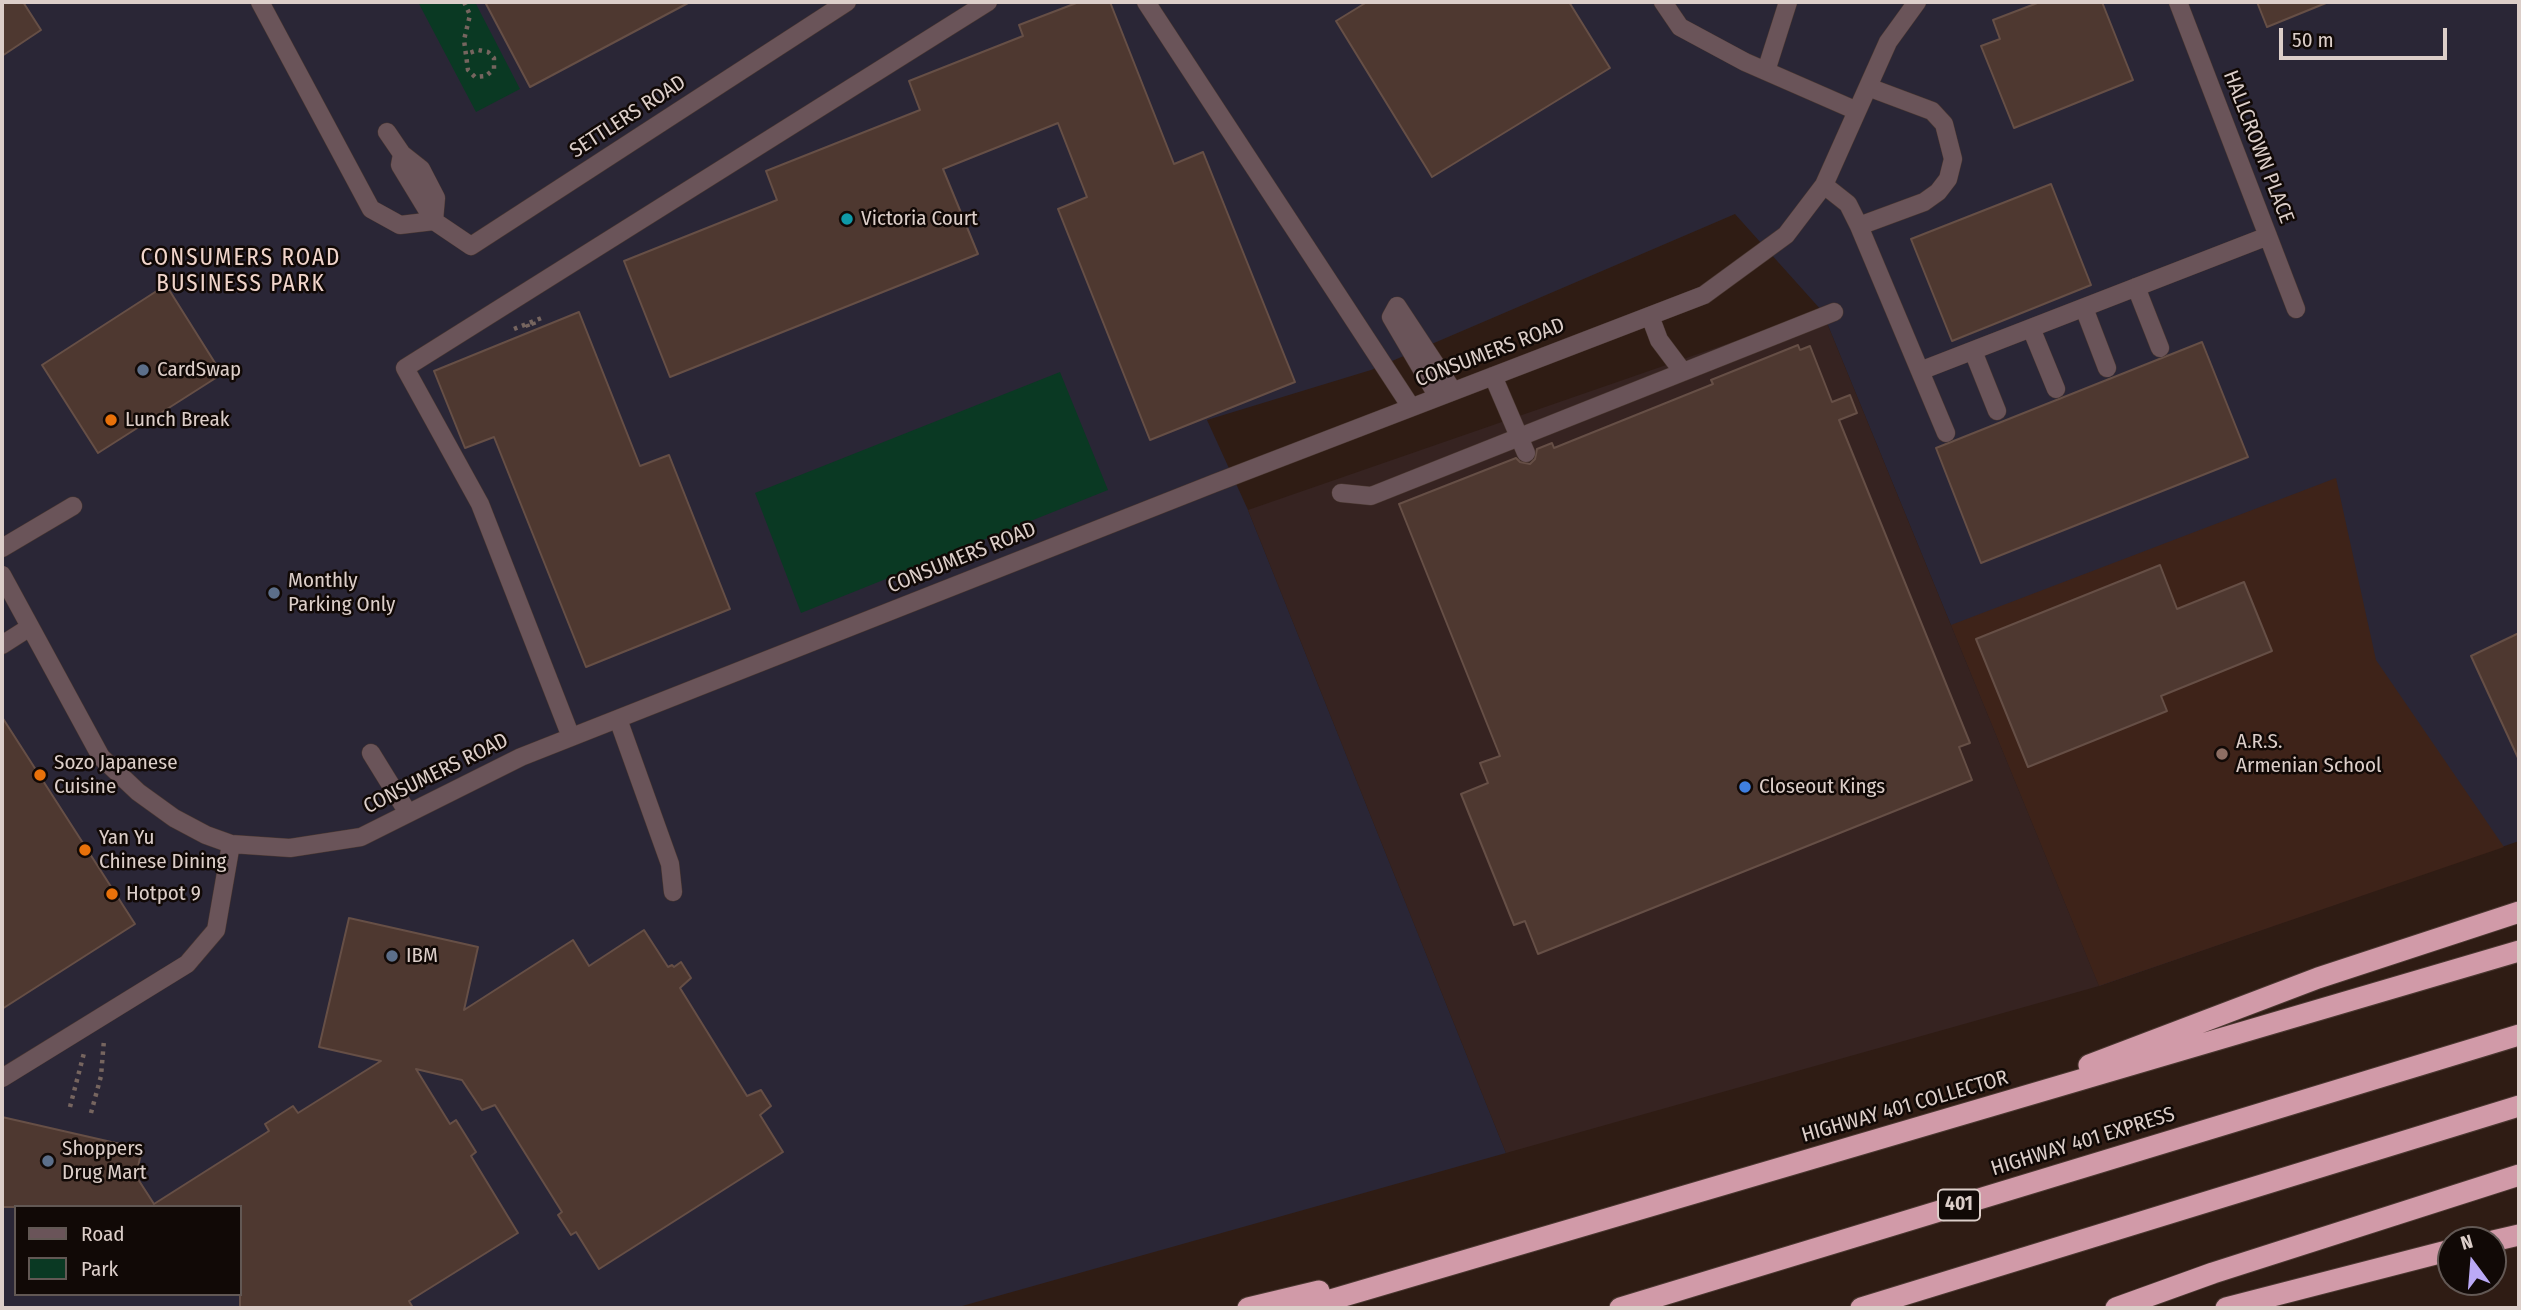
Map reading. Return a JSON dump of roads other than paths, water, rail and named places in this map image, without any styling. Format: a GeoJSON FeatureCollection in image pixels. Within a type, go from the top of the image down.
{"type":"FeatureCollection","features":[{"type":"Feature","properties":{"kind":"highway"},"geometry":{"type":"LineString","coordinates":[[1938,1123],[2318,978],[2519,912]]}},
{"type":"Feature","properties":{"kind":"highway","name":"HIGHWAY 401 COLLECTOR"},"geometry":{"type":"LineString","coordinates":[[1303,1308],[2519,951]]}},
{"type":"Feature","properties":{"kind":"highway","name":"HIGHWAY 401 EXPRESS"},"geometry":{"type":"LineString","coordinates":[[1620,1308],[2519,1035]]}},
{"type":"Feature","properties":{"kind":"highway"},"geometry":{"type":"LineString","coordinates":[[1861,1308],[2519,1106]]}},
{"type":"Feature","properties":{"kind":"highway"},"geometry":{"type":"LineString","coordinates":[[2116,1308],[2213,1273],[2519,1175]]}},
{"type":"Feature","properties":{"kind":"highway"},"geometry":{"type":"LineString","coordinates":[[1248,1308],[1576,1228]]}},
{"type":"Feature","properties":{"kind":"highway"},"geometry":{"type":"LineString","coordinates":[[2226,1308],[2437,1254]]}},
{"type":"Feature","properties":{"kind":"street"},"geometry":{"type":"LineString","coordinates":[[260,2],[371,209],[400,225],[434,221],[436,198],[421,169],[402,154],[387,132]]}},
{"type":"Feature","properties":{"kind":"street","name":"SETTLERS ROAD"},"geometry":{"type":"LineString","coordinates":[[434,221],[471,246],[847,2]]}},
{"type":"Feature","properties":{"kind":"street"},"geometry":{"type":"LineString","coordinates":[[572,737],[480,504],[405,368],[988,2]]}},
{"type":"Feature","properties":{"kind":"street"},"geometry":{"type":"LineString","coordinates":[[1146,2],[1411,407]]}},
{"type":"Feature","properties":{"kind":"street"},"geometry":{"type":"LineString","coordinates":[[1663,2],[1680,27],[1766,71],[1857,111]]}},
{"type":"Feature","properties":{"kind":"street"},"geometry":{"type":"LineString","coordinates":[[1766,71],[1788,2]]}},
{"type":"Feature","properties":{"kind":"street","name":"CONSUMERS ROAD"},"geometry":{"type":"LineString","coordinates":[[2,575],[101,757],[138,792],[174,818],[206,835],[232,844],[290,848],[361,837],[521,757],[1411,407],[1704,295],[1786,235],[1824,185],[1888,42],[1917,2]]}},
{"type":"Feature","properties":{"kind":"street","name":"HALLCROWN PLACE"},"geometry":{"type":"LineString","coordinates":[[2178,2],[2295,309]]}},
{"type":"Feature","properties":{"kind":"street"},"geometry":{"type":"LineString","coordinates":[[1859,226],[1924,202],[1938,192],[1948,179],[1953,159],[1944,124],[1932,111],[1868,87]]}},
{"type":"Feature","properties":{"kind":"street"},"geometry":{"type":"LineString","coordinates":[[1824,185],[1848,204],[1859,226],[1946,433]]}},
{"type":"Feature","properties":{"kind":"street"},"geometry":{"type":"LineString","coordinates":[[1920,371],[2267,236]]}},
{"type":"Feature","properties":{"kind":"street"},"geometry":{"type":"LineString","coordinates":[[2136,287],[2160,348]]}},
{"type":"Feature","properties":{"kind":"street"},"geometry":{"type":"LineString","coordinates":[[2084,308],[2107,368]]}},
{"type":"Feature","properties":{"kind":"street"},"geometry":{"type":"LineString","coordinates":[[1341,493],[1371,496],[1523,445],[1683,372],[1834,312]]}},
{"type":"Feature","properties":{"kind":"street"},"geometry":{"type":"LineString","coordinates":[[1650,316],[1659,340],[1683,372]]}},
{"type":"Feature","properties":{"kind":"street"},"geometry":{"type":"LineString","coordinates":[[2031,328],[2056,389]]}},
{"type":"Feature","properties":{"kind":"street"},"geometry":{"type":"LineString","coordinates":[[1973,351],[1997,411]]}},
{"type":"Feature","properties":{"kind":"street"},"geometry":{"type":"LineString","coordinates":[[1493,376],[1523,445]]}},
{"type":"Feature","properties":{"kind":"street"},"geometry":{"type":"LineString","coordinates":[[2,548],[73,506]]}},
{"type":"Feature","properties":{"kind":"street"},"geometry":{"type":"LineString","coordinates":[[2,645],[30,627]]}},
{"type":"Feature","properties":{"kind":"street"},"geometry":{"type":"LineString","coordinates":[[618,719],[670,864],[673,892]]}},
{"type":"Feature","properties":{"kind":"street"},"geometry":{"type":"LineString","coordinates":[[371,753],[408,813]]}},
{"type":"Feature","properties":{"kind":"street"},"geometry":{"type":"LineString","coordinates":[[2,1078],[187,964],[216,930],[232,844]]}},
{"type":"Feature","properties":{"kind":"place","name":"Victoria Court"},"geometry":{"type":"Point","coordinates":[847,219]}},
{"type":"Feature","properties":{"kind":"place","name":"CardSwap"},"geometry":{"type":"Point","coordinates":[143,370]}},
{"type":"Feature","properties":{"kind":"place","name":"Lunch Break"},"geometry":{"type":"Point","coordinates":[111,420]}},
{"type":"Feature","properties":{"kind":"place","name":"Monthly Parking Only"},"geometry":{"type":"Point","coordinates":[274,593]}},
{"type":"Feature","properties":{"kind":"place","name":"A.R.S. Armenian School"},"geometry":{"type":"Point","coordinates":[2222,754]}},
{"type":"Feature","properties":{"kind":"place","name":"Sozo Japanese Cuisine"},"geometry":{"type":"Point","coordinates":[40,775]}},
{"type":"Feature","properties":{"kind":"place","name":"Closeout Kings"},"geometry":{"type":"Point","coordinates":[1745,787]}},
{"type":"Feature","properties":{"kind":"place","name":"Yan Yu Chinese Dining"},"geometry":{"type":"Point","coordinates":[85,850]}},
{"type":"Feature","properties":{"kind":"place","name":"Hotpot 9"},"geometry":{"type":"Point","coordinates":[112,894]}},
{"type":"Feature","properties":{"kind":"place","name":"IBM"},"geometry":{"type":"Point","coordinates":[392,956]}},
{"type":"Feature","properties":{"kind":"place","name":"Shoppers Drug Mart"},"geometry":{"type":"Point","coordinates":[48,1161]}},
{"type":"Feature","properties":{"kind":"district","name":"CONSUMERS ROAD BUSINESS PARK"},"geometry":{"type":"Point","coordinates":[241,272]}}]}
